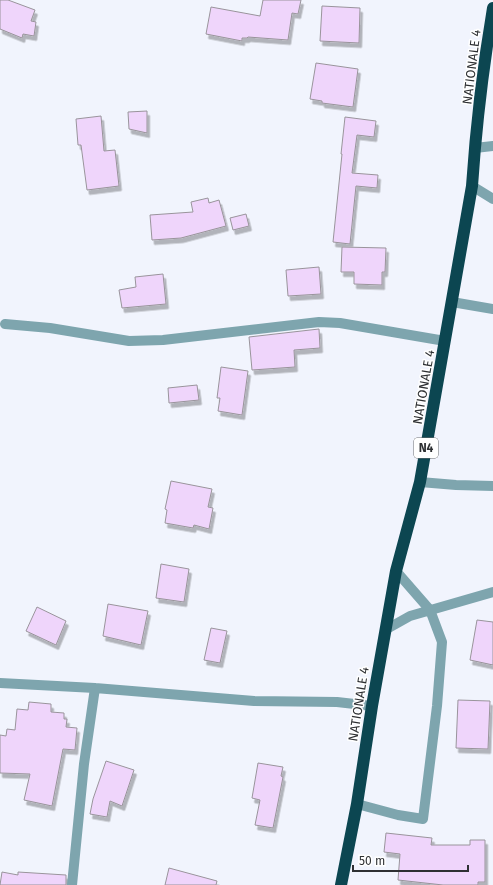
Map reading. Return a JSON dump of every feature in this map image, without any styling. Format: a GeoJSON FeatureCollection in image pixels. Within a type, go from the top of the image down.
{"type":"FeatureCollection","features":[{"type":"Feature","properties":{"kind":"highway","name":"NATIONALE 4"},"geometry":{"type":"LineString","coordinates":[[341,885],[357,804],[372,706],[396,571],[420,482],[452,302],[472,186],[475,148],[493,8]]}},
{"type":"Feature","properties":{"kind":"street"},"geometry":{"type":"LineString","coordinates":[[475,148],[493,146]]}},
{"type":"Feature","properties":{"kind":"street"},"geometry":{"type":"LineString","coordinates":[[472,186],[493,199]]}},
{"type":"Feature","properties":{"kind":"street"},"geometry":{"type":"LineString","coordinates":[[452,302],[493,309]]}},
{"type":"Feature","properties":{"kind":"street"},"geometry":{"type":"LineString","coordinates":[[5,324],[50,328],[129,341],[163,340],[319,322],[340,323],[445,341]]}},
{"type":"Feature","properties":{"kind":"street"},"geometry":{"type":"LineString","coordinates":[[420,482],[493,486]]}},
{"type":"Feature","properties":{"kind":"street"},"geometry":{"type":"LineString","coordinates":[[357,804],[398,815],[423,819],[437,706],[442,642],[430,610],[396,571]]}},
{"type":"Feature","properties":{"kind":"street"},"geometry":{"type":"LineString","coordinates":[[385,630],[410,616],[493,592]]}},
{"type":"Feature","properties":{"kind":"street"},"geometry":{"type":"LineString","coordinates":[[0,683],[95,688],[254,701],[330,702],[372,706]]}},
{"type":"Feature","properties":{"kind":"street"},"geometry":{"type":"LineString","coordinates":[[72,885],[84,764],[95,688]]}},
{"type":"Feature","properties":{"kind":"building"},"geometry":{"type":"Polygon","coordinates":[[[0,0],[8,0],[35,10],[31,21],[36,22],[34,36],[23,34],[22,38],[0,29],[0,0]]]}},
{"type":"Feature","properties":{"kind":"building"},"geometry":{"type":"Polygon","coordinates":[[[263,0],[301,0],[298,14],[292,13],[288,40],[248,37],[242,38],[242,41],[206,34],[211,7],[260,16],[263,0]]]}},
{"type":"Feature","properties":{"kind":"building"},"geometry":{"type":"Polygon","coordinates":[[[322,6],[360,8],[359,43],[320,41],[322,6]]]}},
{"type":"Feature","properties":{"kind":"building"},"geometry":{"type":"Polygon","coordinates":[[[316,63],[358,69],[353,107],[322,103],[322,101],[310,99],[316,63]]]}},
{"type":"Feature","properties":{"kind":"building"},"geometry":{"type":"Polygon","coordinates":[[[147,111],[147,133],[129,129],[128,112],[147,111]]]}},
{"type":"Feature","properties":{"kind":"building"},"geometry":{"type":"Polygon","coordinates":[[[101,116],[104,151],[115,150],[119,186],[87,190],[81,145],[78,145],[76,119],[101,116]]]}},
{"type":"Feature","properties":{"kind":"building"},"geometry":{"type":"Polygon","coordinates":[[[345,117],[376,121],[374,137],[357,135],[352,173],[378,175],[377,188],[356,186],[350,244],[333,242],[345,117]]]}},
{"type":"Feature","properties":{"kind":"building"},"geometry":{"type":"Polygon","coordinates":[[[208,198],[209,203],[219,200],[226,226],[181,238],[152,240],[150,215],[193,212],[191,202],[208,198]]]}},
{"type":"Feature","properties":{"kind":"building"},"geometry":{"type":"Polygon","coordinates":[[[246,214],[249,226],[233,230],[230,218],[246,214]]]}},
{"type":"Feature","properties":{"kind":"building"},"geometry":{"type":"Polygon","coordinates":[[[342,247],[386,248],[385,272],[382,272],[382,285],[354,284],[354,272],[341,272],[342,247]]]}},
{"type":"Feature","properties":{"kind":"building"},"geometry":{"type":"Polygon","coordinates":[[[319,267],[321,294],[288,296],[286,270],[319,267]]]}},
{"type":"Feature","properties":{"kind":"building"},"geometry":{"type":"Polygon","coordinates":[[[163,274],[166,304],[122,308],[119,290],[136,287],[135,277],[163,274]]]}},
{"type":"Feature","properties":{"kind":"building"},"geometry":{"type":"Polygon","coordinates":[[[319,329],[320,348],[294,350],[295,367],[252,370],[249,337],[319,329]]]}},
{"type":"Feature","properties":{"kind":"building"},"geometry":{"type":"Polygon","coordinates":[[[221,367],[248,371],[242,415],[218,411],[220,398],[217,398],[221,367]]]}},
{"type":"Feature","properties":{"kind":"building"},"geometry":{"type":"Polygon","coordinates":[[[197,385],[199,400],[169,403],[168,388],[197,385]]]}},
{"type":"Feature","properties":{"kind":"building"},"geometry":{"type":"Polygon","coordinates":[[[171,481],[212,489],[208,507],[213,508],[209,529],[194,525],[193,528],[165,523],[167,510],[165,509],[171,481]]]}},
{"type":"Feature","properties":{"kind":"building"},"geometry":{"type":"Polygon","coordinates":[[[161,564],[189,569],[184,602],[156,598],[161,564]]]}},
{"type":"Feature","properties":{"kind":"building"},"geometry":{"type":"Polygon","coordinates":[[[108,604],[148,611],[141,645],[103,636],[108,604]]]}},
{"type":"Feature","properties":{"kind":"building"},"geometry":{"type":"Polygon","coordinates":[[[37,607],[66,621],[56,645],[26,631],[37,607]]]}},
{"type":"Feature","properties":{"kind":"building"},"geometry":{"type":"Polygon","coordinates":[[[477,620],[493,622],[493,665],[470,660],[477,620]]]}},
{"type":"Feature","properties":{"kind":"building"},"geometry":{"type":"Polygon","coordinates":[[[211,628],[227,631],[220,663],[204,660],[211,628]]]}},
{"type":"Feature","properties":{"kind":"building"},"geometry":{"type":"Polygon","coordinates":[[[458,700],[490,701],[488,749],[456,748],[458,700]]]}},
{"type":"Feature","properties":{"kind":"building"},"geometry":{"type":"Polygon","coordinates":[[[29,702],[51,704],[51,712],[64,713],[64,719],[67,719],[66,727],[77,728],[75,750],[63,749],[52,806],[24,800],[30,774],[0,773],[0,735],[6,736],[7,729],[15,730],[17,709],[28,710],[29,702]]]}},
{"type":"Feature","properties":{"kind":"building"},"geometry":{"type":"Polygon","coordinates":[[[106,761],[134,770],[122,806],[110,801],[107,817],[90,814],[93,799],[106,761]]]}},
{"type":"Feature","properties":{"kind":"building"},"geometry":{"type":"Polygon","coordinates":[[[258,763],[283,767],[281,776],[283,777],[273,828],[255,825],[260,800],[252,798],[258,763]]]}},
{"type":"Feature","properties":{"kind":"building"},"geometry":{"type":"Polygon","coordinates":[[[386,833],[432,838],[431,845],[470,845],[470,840],[485,840],[485,882],[478,882],[478,885],[443,885],[398,880],[400,854],[384,852],[386,833]]]}},
{"type":"Feature","properties":{"kind":"building"},"geometry":{"type":"Polygon","coordinates":[[[169,868],[217,881],[216,885],[165,885],[169,868]]]}},
{"type":"Feature","properties":{"kind":"building"},"geometry":{"type":"Polygon","coordinates":[[[2,872],[18,875],[18,872],[66,875],[66,885],[0,885],[2,872]]]}}]}
